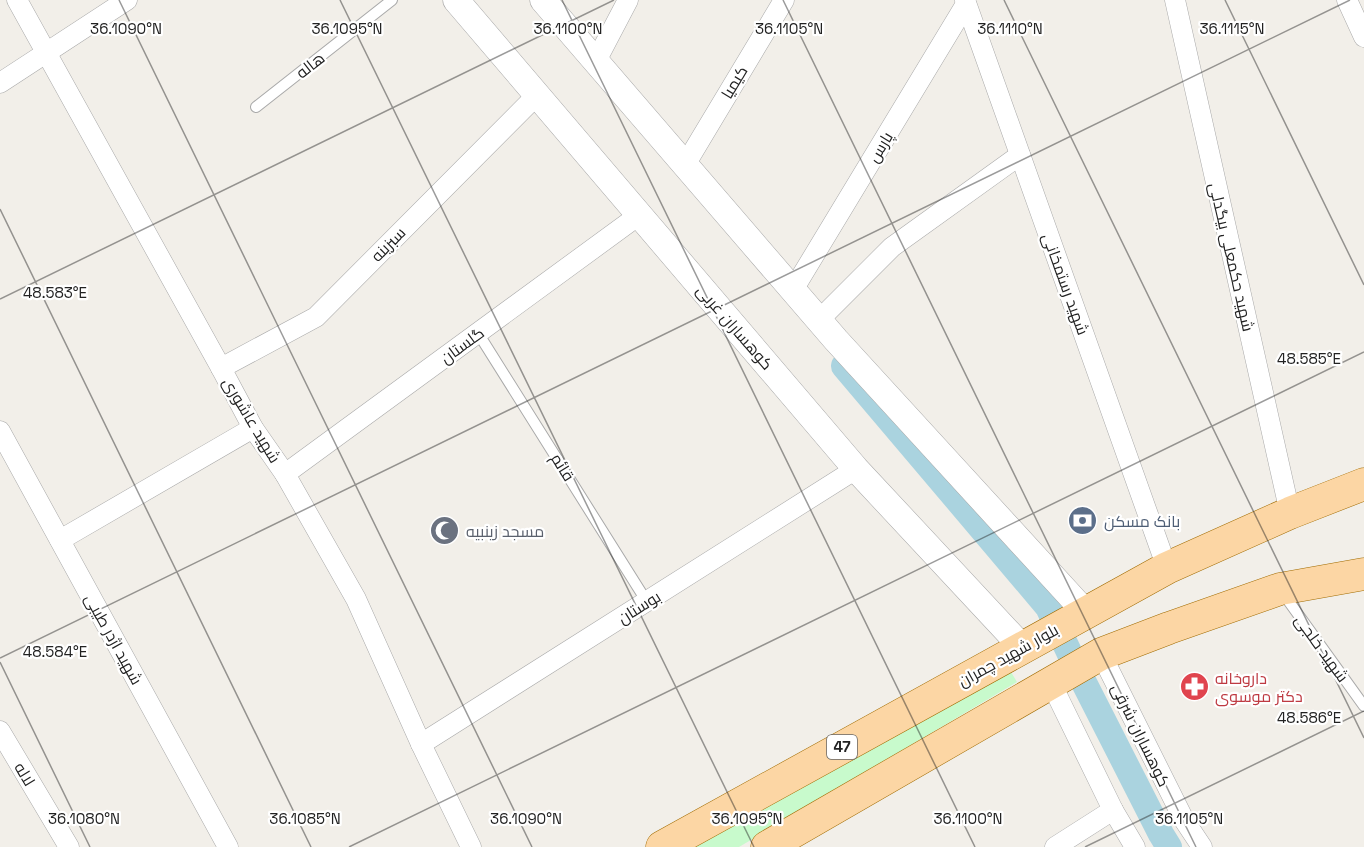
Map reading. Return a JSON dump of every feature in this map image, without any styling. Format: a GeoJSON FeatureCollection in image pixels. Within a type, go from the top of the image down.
{"type":"FeatureCollection","features":[{"type":"Feature","properties":{"kind":"main road","name":"بلوار شهید چمران"},"geometry":{"type":"LineString","coordinates":[[662,847],[1167,568],[1290,513],[1364,484]]}},
{"type":"Feature","properties":{"kind":"main road"},"geometry":{"type":"LineString","coordinates":[[767,847],[1101,654],[1280,589],[1364,574]]}},
{"type":"Feature","properties":{"kind":"street","name":"شهید عاشوری"},"geometry":{"type":"LineString","coordinates":[[17,0],[253,428],[285,474],[356,599],[421,744],[471,847]]}},
{"type":"Feature","properties":{"kind":"street"},"geometry":{"type":"LineString","coordinates":[[0,82],[127,0]]}},
{"type":"Feature","properties":{"kind":"street","name":"کوهساران غربی"},"geometry":{"type":"LineString","coordinates":[[456,0],[856,470],[1022,647]]}},
{"type":"Feature","properties":{"kind":"street"},"geometry":{"type":"LineString","coordinates":[[543,0],[819,320],[1086,613]]}},
{"type":"Feature","properties":{"kind":"street"},"geometry":{"type":"LineString","coordinates":[[596,62],[628,0]]}},
{"type":"Feature","properties":{"kind":"street","name":"کیمیا"},"geometry":{"type":"LineString","coordinates":[[685,165],[784,0]]}},
{"type":"Feature","properties":{"kind":"street","name":"شهید حکمعلی بیگدلی"},"geometry":{"type":"LineString","coordinates":[[1175,0],[1290,513]]}},
{"type":"Feature","properties":{"kind":"street"},"geometry":{"type":"LineString","coordinates":[[1347,0],[1364,37]]}},
{"type":"Feature","properties":{"kind":"street","name":"شهید رستمخانی"},"geometry":{"type":"LineString","coordinates":[[965,2],[1167,568]]}},
{"type":"Feature","properties":{"kind":"street","name":"پارس"},"geometry":{"type":"LineString","coordinates":[[794,290],[965,2]]}},
{"type":"Feature","properties":{"kind":"street","name":"سبزینه"},"geometry":{"type":"LineString","coordinates":[[221,368],[316,317],[537,95]]}},
{"type":"Feature","properties":{"kind":"street"},"geometry":{"type":"LineString","coordinates":[[819,320],[892,247],[1020,155]]}},
{"type":"Feature","properties":{"kind":"street","name":"گلستان"},"geometry":{"type":"LineString","coordinates":[[285,474],[639,215]]}},
{"type":"Feature","properties":{"kind":"street"},"geometry":{"type":"LineString","coordinates":[[60,540],[253,428]]}},
{"type":"Feature","properties":{"kind":"street","name":"شهید اژدر طیبی"},"geometry":{"type":"LineString","coordinates":[[0,431],[228,847]]}},
{"type":"Feature","properties":{"kind":"street","name":"بوستان"},"geometry":{"type":"LineString","coordinates":[[421,744],[856,470]]}},
{"type":"Feature","properties":{"kind":"street","name":"کوهساران شرقی"},"geometry":{"type":"LineString","coordinates":[[1101,654],[1184,820],[1202,847]]}},
{"type":"Feature","properties":{"kind":"street"},"geometry":{"type":"LineString","coordinates":[[1051,683],[1113,810],[1136,847]]}},
{"type":"Feature","properties":{"kind":"street","name":"لاله"},"geometry":{"type":"LineString","coordinates":[[0,731],[69,847]]}},
{"type":"Feature","properties":{"kind":"street"},"geometry":{"type":"LineString","coordinates":[[1054,847],[1113,810]]}},
{"type":"Feature","properties":{"kind":"lane","name":"هاله"},"geometry":{"type":"LineString","coordinates":[[256,107],[392,0]]}},
{"type":"Feature","properties":{"kind":"lane","name":"قائم"},"geometry":{"type":"LineString","coordinates":[[478,333],[647,602]]}},
{"type":"Feature","properties":{"kind":"lane","name":"شهید خلجی"},"geometry":{"type":"LineString","coordinates":[[1280,589],[1364,706]]}},
{"type":"Feature","properties":{"kind":"green space"},"geometry":{"type":"Polygon","coordinates":[[[1008,667],[1017,682],[739,847],[683,847],[1008,667]]]}},
{"type":"Feature","properties":{"kind":"waterway"},"geometry":{"type":"LineString","coordinates":[[844,366],[1048,607],[1076,667],[1169,847]]}},
{"type":"Feature","properties":{"kind":"place","name":"بانک مسکن"},"geometry":{"type":"Point","coordinates":[1083,521]}},
{"type":"Feature","properties":{"kind":"place","name":"مسجد زینبیه"},"geometry":{"type":"Point","coordinates":[445,531]}},
{"type":"Feature","properties":{"kind":"place","name":"داروخانه دکتر موسوی"},"geometry":{"type":"Point","coordinates":[1194,687]}}]}
